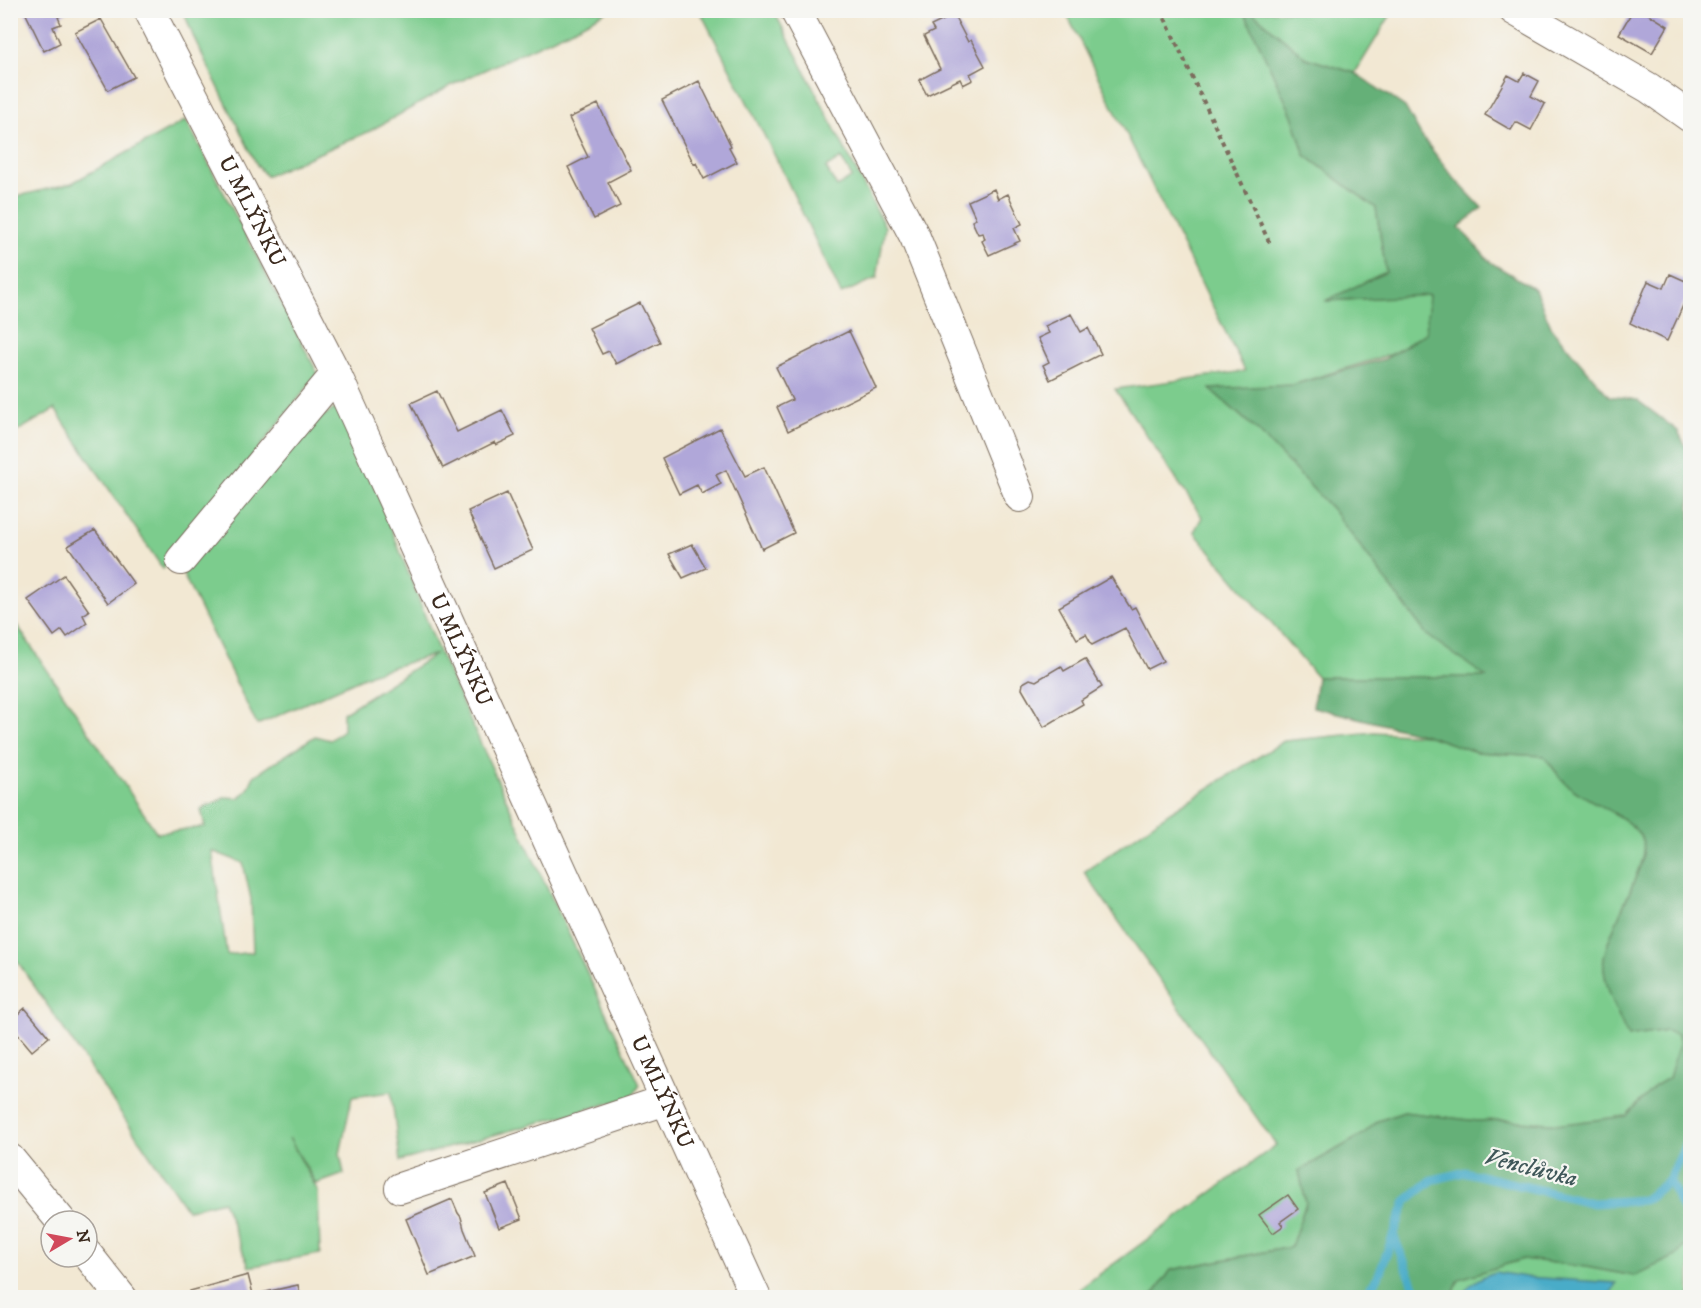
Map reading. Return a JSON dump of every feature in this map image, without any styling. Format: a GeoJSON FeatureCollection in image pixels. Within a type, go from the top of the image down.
{"type":"FeatureCollection","features":[{"type":"Feature","properties":{"kind":"street","name":"U MLÝNKU"},"geometry":{"type":"LineString","coordinates":[[149,10],[336,374],[756,1298]]}},
{"type":"Feature","properties":{"kind":"street"},"geometry":{"type":"LineString","coordinates":[[795,10],[915,237],[1020,496]]}},
{"type":"Feature","properties":{"kind":"street"},"geometry":{"type":"LineString","coordinates":[[1514,10],[1649,88],[1690,117]]}},
{"type":"Feature","properties":{"kind":"street"},"geometry":{"type":"LineString","coordinates":[[181,560],[336,374]]}},
{"type":"Feature","properties":{"kind":"street"},"geometry":{"type":"LineString","coordinates":[[400,1188],[666,1100]]}},
{"type":"Feature","properties":{"kind":"street"},"geometry":{"type":"LineString","coordinates":[[10,1159],[51,1209]]}},
{"type":"Feature","properties":{"kind":"street"},"geometry":{"type":"LineString","coordinates":[[99,1269],[122,1298]]}},
{"type":"Feature","properties":{"kind":"path"},"geometry":{"type":"LineString","coordinates":[[1161,10],[1270,244]]}},
{"type":"Feature","properties":{"kind":"green space"},"geometry":{"type":"Polygon","coordinates":[[[183,10],[607,11],[454,84],[368,132],[266,176],[257,165],[193,36],[183,10]]]}},
{"type":"Feature","properties":{"kind":"green space"},"geometry":{"type":"Polygon","coordinates":[[[700,11],[774,11],[885,227],[877,278],[841,294],[780,166],[700,11]],[[841,158],[826,168],[837,187],[852,177],[841,158]]]}},
{"type":"Feature","properties":{"kind":"green space"},"geometry":{"type":"Polygon","coordinates":[[[1065,11],[1244,11],[1292,115],[1305,155],[1376,208],[1386,272],[1327,301],[1429,295],[1426,333],[1392,354],[1292,385],[1211,390],[1261,434],[1333,510],[1427,635],[1487,677],[1317,677],[1194,532],[1202,517],[1115,389],[1245,371],[1065,11]]]}},
{"type":"Feature","properties":{"kind":"green space"},"geometry":{"type":"Polygon","coordinates":[[[1244,11],[1251,11],[1306,58],[1355,73],[1405,107],[1422,137],[1454,178],[1482,208],[1459,227],[1490,262],[1535,289],[1552,329],[1609,396],[1637,400],[1678,431],[1690,455],[1690,1240],[1676,1256],[1634,1276],[1523,1259],[1459,1279],[1452,1297],[1152,1297],[1171,1270],[1291,1247],[1306,1203],[1299,1171],[1362,1135],[1378,1121],[1404,1112],[1477,1121],[1503,1120],[1563,1124],[1626,1116],[1655,1086],[1669,1078],[1679,1044],[1678,1034],[1666,1031],[1628,1037],[1605,977],[1604,958],[1607,946],[1634,881],[1643,852],[1643,842],[1632,826],[1570,787],[1544,756],[1476,752],[1426,735],[1313,707],[1317,677],[1486,677],[1427,635],[1333,510],[1258,431],[1210,389],[1292,385],[1385,359],[1426,333],[1429,295],[1325,301],[1386,272],[1376,208],[1305,155],[1292,115],[1244,11]]]}},
{"type":"Feature","properties":{"kind":"green space"},"geometry":{"type":"Polygon","coordinates":[[[1251,11],[1393,11],[1355,73],[1306,58],[1251,11]]]}},
{"type":"Feature","properties":{"kind":"green space"},"geometry":{"type":"Polygon","coordinates":[[[186,120],[318,374],[163,569],[55,409],[11,435],[10,198],[72,183],[186,120]]]}},
{"type":"Feature","properties":{"kind":"green space"},"geometry":{"type":"Polygon","coordinates":[[[343,404],[439,652],[640,1085],[632,1097],[400,1161],[391,1092],[352,1097],[340,1154],[344,1174],[316,1184],[289,1138],[318,1191],[320,1254],[249,1267],[223,1201],[187,1210],[11,952],[10,615],[157,833],[205,827],[201,809],[226,797],[240,798],[248,789],[254,776],[315,736],[330,740],[343,730],[343,713],[436,654],[373,673],[257,725],[182,572],[299,430],[343,404]],[[212,851],[227,955],[253,952],[251,899],[243,863],[212,851]]]}},
{"type":"Feature","properties":{"kind":"green space"},"geometry":{"type":"Polygon","coordinates":[[[1374,732],[1426,735],[1476,752],[1544,756],[1570,787],[1622,818],[1639,833],[1643,841],[1640,865],[1607,946],[1604,958],[1605,977],[1628,1037],[1666,1031],[1678,1034],[1679,1044],[1669,1078],[1655,1086],[1626,1116],[1567,1124],[1503,1120],[1477,1121],[1404,1112],[1378,1121],[1362,1135],[1299,1171],[1306,1203],[1291,1247],[1171,1270],[1152,1297],[1067,1298],[1276,1145],[1084,872],[1170,812],[1284,741],[1374,732]]]}},
{"type":"Feature","properties":{"kind":"green space"},"geometry":{"type":"Polygon","coordinates":[[[1690,1240],[1690,1297],[1452,1298],[1459,1279],[1523,1259],[1634,1276],[1676,1256],[1690,1240]]]}},
{"type":"Feature","properties":{"kind":"water"},"geometry":{"type":"Polygon","coordinates":[[[1495,1272],[1526,1277],[1616,1283],[1609,1297],[1463,1297],[1472,1284],[1495,1272]]]}},
{"type":"Feature","properties":{"kind":"building"},"geometry":{"type":"Polygon","coordinates":[[[24,10],[70,10],[58,17],[61,24],[53,27],[60,43],[44,51],[24,10]]]}},
{"type":"Feature","properties":{"kind":"building"},"geometry":{"type":"Polygon","coordinates":[[[1633,10],[1642,10],[1668,26],[1652,53],[1619,34],[1633,10]]]}},
{"type":"Feature","properties":{"kind":"building"},"geometry":{"type":"Polygon","coordinates":[[[954,15],[968,42],[971,40],[985,66],[970,74],[973,80],[963,85],[960,79],[927,95],[919,80],[940,69],[924,36],[934,31],[931,26],[954,15]]]}},
{"type":"Feature","properties":{"kind":"building"},"geometry":{"type":"Polygon","coordinates":[[[101,19],[134,77],[108,90],[75,32],[101,19]]]}},
{"type":"Feature","properties":{"kind":"building"},"geometry":{"type":"Polygon","coordinates":[[[1524,73],[1539,81],[1531,96],[1545,104],[1531,130],[1516,122],[1511,130],[1485,115],[1508,75],[1519,81],[1524,73]]]}},
{"type":"Feature","properties":{"kind":"building"},"geometry":{"type":"Polygon","coordinates":[[[699,81],[737,162],[704,179],[662,100],[699,81]]]}},
{"type":"Feature","properties":{"kind":"building"},"geometry":{"type":"Polygon","coordinates":[[[598,104],[631,170],[608,182],[620,206],[594,219],[568,167],[588,157],[569,118],[598,104]]]}},
{"type":"Feature","properties":{"kind":"building"},"geometry":{"type":"Polygon","coordinates":[[[994,189],[998,199],[1008,194],[1022,224],[1014,228],[1020,241],[989,255],[982,241],[985,239],[983,233],[978,234],[972,221],[976,219],[968,201],[994,189]]]}},
{"type":"Feature","properties":{"kind":"building"},"geometry":{"type":"Polygon","coordinates":[[[1670,274],[1690,283],[1690,290],[1667,341],[1630,323],[1648,281],[1664,288],[1670,274]]]}},
{"type":"Feature","properties":{"kind":"building"},"geometry":{"type":"Polygon","coordinates":[[[640,303],[660,342],[616,364],[609,351],[602,354],[589,328],[640,303]]]}},
{"type":"Feature","properties":{"kind":"building"},"geometry":{"type":"Polygon","coordinates":[[[1071,314],[1081,332],[1088,328],[1101,354],[1050,380],[1043,365],[1049,362],[1038,338],[1049,333],[1045,326],[1071,314]]]}},
{"type":"Feature","properties":{"kind":"building"},"geometry":{"type":"Polygon","coordinates":[[[849,331],[876,388],[788,431],[777,407],[792,400],[776,367],[849,331]]]}},
{"type":"Feature","properties":{"kind":"building"},"geometry":{"type":"Polygon","coordinates":[[[437,391],[457,432],[502,410],[515,436],[496,445],[495,442],[443,468],[411,403],[437,391]]]}},
{"type":"Feature","properties":{"kind":"building"},"geometry":{"type":"Polygon","coordinates":[[[720,428],[745,476],[764,467],[794,533],[762,549],[726,470],[716,475],[721,484],[702,494],[697,485],[679,494],[662,458],[720,428]]]}},
{"type":"Feature","properties":{"kind":"building"},"geometry":{"type":"Polygon","coordinates":[[[507,493],[533,550],[494,568],[468,511],[507,493]]]}},
{"type":"Feature","properties":{"kind":"building"},"geometry":{"type":"Polygon","coordinates":[[[95,530],[134,584],[108,603],[68,546],[95,530]]]}},
{"type":"Feature","properties":{"kind":"building"},"geometry":{"type":"Polygon","coordinates":[[[692,544],[706,568],[683,578],[669,554],[692,544]]]}},
{"type":"Feature","properties":{"kind":"building"},"geometry":{"type":"Polygon","coordinates":[[[64,575],[89,611],[83,615],[87,623],[67,637],[62,630],[54,636],[28,600],[64,575]]]}},
{"type":"Feature","properties":{"kind":"building"},"geometry":{"type":"Polygon","coordinates":[[[1111,577],[1131,609],[1135,607],[1163,661],[1147,669],[1125,628],[1092,645],[1086,634],[1077,639],[1059,607],[1111,577]]]}},
{"type":"Feature","properties":{"kind":"building"},"geometry":{"type":"Polygon","coordinates":[[[1085,659],[1102,687],[1081,700],[1083,704],[1044,727],[1022,689],[1023,683],[1030,679],[1036,681],[1061,666],[1064,671],[1085,659]]]}},
{"type":"Feature","properties":{"kind":"building"},"geometry":{"type":"Polygon","coordinates":[[[25,1008],[49,1037],[32,1051],[10,1025],[10,1021],[25,1008]]]}},
{"type":"Feature","properties":{"kind":"building"},"geometry":{"type":"Polygon","coordinates":[[[508,1184],[522,1219],[499,1228],[485,1193],[508,1184]]]}},
{"type":"Feature","properties":{"kind":"building"},"geometry":{"type":"Polygon","coordinates":[[[1288,1195],[1298,1209],[1280,1222],[1283,1226],[1273,1233],[1259,1215],[1288,1195]]]}},
{"type":"Feature","properties":{"kind":"building"},"geometry":{"type":"Polygon","coordinates":[[[452,1199],[475,1256],[429,1275],[406,1219],[452,1199]]]}},
{"type":"Feature","properties":{"kind":"building"},"geometry":{"type":"Polygon","coordinates":[[[248,1275],[254,1298],[192,1298],[190,1291],[248,1275]]]}},
{"type":"Feature","properties":{"kind":"building"},"geometry":{"type":"Polygon","coordinates":[[[298,1285],[301,1298],[263,1298],[261,1293],[298,1285]]]}},
{"type":"Feature","properties":{"kind":"waterway","name":"Venclůvka"},"geometry":{"type":"LineString","coordinates":[[1362,1298],[1378,1277],[1406,1201],[1432,1180],[1465,1172],[1593,1203],[1644,1200],[1669,1181],[1690,1136]]}},
{"type":"Feature","properties":{"kind":"waterway"},"geometry":{"type":"LineString","coordinates":[[1669,1181],[1690,1223]]}},
{"type":"Feature","properties":{"kind":"waterway"},"geometry":{"type":"LineString","coordinates":[[1393,1235],[1419,1298]]}}]}
